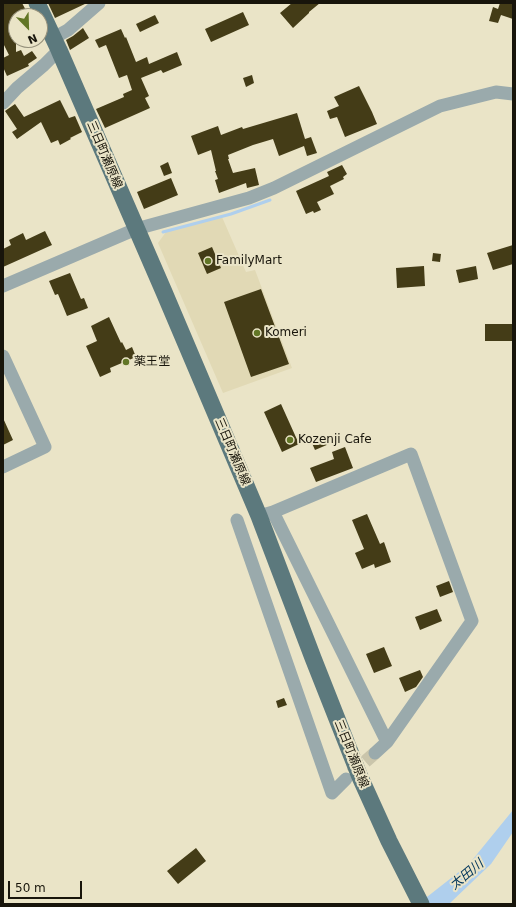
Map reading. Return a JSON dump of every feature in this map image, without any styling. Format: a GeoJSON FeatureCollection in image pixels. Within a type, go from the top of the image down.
{"type":"FeatureCollection","features":[{"type":"Feature","properties":{"kind":"main road","name":"三日町瀬原線"},"geometry":{"type":"LineString","coordinates":[[37,3],[57,44],[167,299],[266,514],[312,658],[360,777],[389,841],[421,904]]}},
{"type":"Feature","properties":{"kind":"street"},"geometry":{"type":"LineString","coordinates":[[3,103],[17,88],[44,65],[57,44],[57,36],[68,30],[99,3]]}},
{"type":"Feature","properties":{"kind":"street"},"geometry":{"type":"LineString","coordinates":[[3,286],[136,229],[248,198],[274,188],[440,106],[496,92],[513,94]]}},
{"type":"Feature","properties":{"kind":"street"},"geometry":{"type":"LineString","coordinates":[[3,356],[45,448],[3,467]]}},
{"type":"Feature","properties":{"kind":"street"},"geometry":{"type":"LineString","coordinates":[[375,753],[387,742],[472,621],[411,454],[266,514],[387,742]]}},
{"type":"Feature","properties":{"kind":"street"},"geometry":{"type":"LineString","coordinates":[[237,520],[332,793],[346,779]]}},
{"type":"Feature","properties":{"kind":"shaded area"},"geometry":{"type":"Polygon","coordinates":[[[222,217],[246,272],[255,270],[292,368],[223,393],[158,243],[166,232],[222,217]]]}},
{"type":"Feature","properties":{"kind":"water","name":"太田川"},"geometry":{"type":"Polygon","coordinates":[[[513,810],[513,832],[491,864],[449,904],[418,904],[469,864],[513,810]]]}},
{"type":"Feature","properties":{"kind":"building"},"geometry":{"type":"Polygon","coordinates":[[[3,3],[22,3],[25,8],[8,8],[8,48],[16,48],[16,52],[21,50],[24,56],[32,51],[37,58],[28,64],[29,66],[7,76],[3,67],[3,58],[9,55],[3,43],[3,3]]]}},
{"type":"Feature","properties":{"kind":"building"},"geometry":{"type":"Polygon","coordinates":[[[48,3],[87,3],[55,18],[48,3]]]}},
{"type":"Feature","properties":{"kind":"building"},"geometry":{"type":"Polygon","coordinates":[[[292,3],[320,3],[293,28],[280,13],[292,3]]]}},
{"type":"Feature","properties":{"kind":"building"},"geometry":{"type":"Polygon","coordinates":[[[500,3],[513,3],[513,19],[501,15],[498,23],[489,21],[493,7],[498,9],[500,3]]]}},
{"type":"Feature","properties":{"kind":"building"},"geometry":{"type":"Polygon","coordinates":[[[243,12],[249,25],[211,42],[205,29],[243,12]]]}},
{"type":"Feature","properties":{"kind":"building"},"geometry":{"type":"Polygon","coordinates":[[[155,15],[159,23],[140,32],[136,24],[155,15]]]}},
{"type":"Feature","properties":{"kind":"building"},"geometry":{"type":"Polygon","coordinates":[[[83,28],[89,38],[70,50],[66,40],[83,28]]]}},
{"type":"Feature","properties":{"kind":"building"},"geometry":{"type":"Polygon","coordinates":[[[121,29],[125,38],[126,37],[136,62],[147,57],[149,64],[177,52],[182,65],[163,73],[161,70],[141,78],[149,96],[145,98],[150,108],[105,128],[96,109],[124,97],[123,94],[132,90],[127,75],[119,78],[106,45],[99,48],[95,40],[121,29]]]}},
{"type":"Feature","properties":{"kind":"building"},"geometry":{"type":"Polygon","coordinates":[[[252,75],[254,83],[246,87],[243,78],[252,75]]]}},
{"type":"Feature","properties":{"kind":"building"},"geometry":{"type":"Polygon","coordinates":[[[359,86],[377,124],[345,137],[337,117],[330,119],[327,111],[339,106],[334,97],[359,86]]]}},
{"type":"Feature","properties":{"kind":"building"},"geometry":{"type":"Polygon","coordinates":[[[60,100],[69,118],[75,116],[82,132],[60,145],[58,140],[51,143],[41,122],[17,139],[12,132],[17,129],[5,111],[15,104],[24,117],[60,100]]]}},
{"type":"Feature","properties":{"kind":"building"},"geometry":{"type":"Polygon","coordinates":[[[297,113],[305,139],[311,137],[317,153],[307,156],[304,146],[279,156],[273,139],[228,155],[233,173],[255,168],[259,185],[247,188],[246,183],[219,193],[215,180],[218,179],[211,150],[198,155],[191,136],[218,126],[221,135],[242,127],[243,129],[297,113]]]}},
{"type":"Feature","properties":{"kind":"building"},"geometry":{"type":"Polygon","coordinates":[[[168,162],[172,173],[164,176],[160,166],[168,162]]]}},
{"type":"Feature","properties":{"kind":"building"},"geometry":{"type":"Polygon","coordinates":[[[342,165],[347,174],[343,177],[344,179],[330,186],[334,194],[317,202],[321,210],[306,214],[296,191],[329,176],[327,172],[342,165]]]}},
{"type":"Feature","properties":{"kind":"building"},"geometry":{"type":"Polygon","coordinates":[[[171,178],[178,195],[144,209],[137,192],[171,178]]]}},
{"type":"Feature","properties":{"kind":"building"},"geometry":{"type":"Polygon","coordinates":[[[45,231],[52,245],[3,267],[3,249],[11,245],[9,240],[23,233],[26,240],[45,231]]]}},
{"type":"Feature","properties":{"kind":"building"},"geometry":{"type":"Polygon","coordinates":[[[513,245],[513,264],[493,270],[487,253],[513,245]]]}},
{"type":"Feature","properties":{"kind":"building"},"geometry":{"type":"Polygon","coordinates":[[[212,247],[221,268],[207,274],[198,253],[212,247]]]}},
{"type":"Feature","properties":{"kind":"building"},"geometry":{"type":"Polygon","coordinates":[[[433,253],[441,254],[440,262],[432,261],[433,253]]]}},
{"type":"Feature","properties":{"kind":"building"},"geometry":{"type":"Polygon","coordinates":[[[424,266],[425,286],[397,288],[396,268],[424,266]]]}},
{"type":"Feature","properties":{"kind":"building"},"geometry":{"type":"Polygon","coordinates":[[[476,266],[478,279],[459,283],[456,270],[476,266]]]}},
{"type":"Feature","properties":{"kind":"building"},"geometry":{"type":"Polygon","coordinates":[[[70,273],[81,299],[84,298],[88,308],[67,316],[58,294],[55,295],[49,281],[70,273]]]}},
{"type":"Feature","properties":{"kind":"building"},"geometry":{"type":"Polygon","coordinates":[[[261,289],[289,364],[251,377],[224,302],[261,289]]]}},
{"type":"Feature","properties":{"kind":"building"},"geometry":{"type":"Polygon","coordinates":[[[109,317],[121,343],[122,342],[126,350],[132,347],[136,357],[110,368],[111,372],[100,377],[86,346],[97,341],[91,326],[109,317]]]}},
{"type":"Feature","properties":{"kind":"building"},"geometry":{"type":"Polygon","coordinates":[[[485,324],[512,324],[512,341],[485,341],[485,324]]]}},
{"type":"Feature","properties":{"kind":"building"},"geometry":{"type":"Polygon","coordinates":[[[281,404],[299,444],[282,452],[264,412],[281,404]]]}},
{"type":"Feature","properties":{"kind":"building"},"geometry":{"type":"Polygon","coordinates":[[[3,418],[13,440],[3,445],[3,418]]]}},
{"type":"Feature","properties":{"kind":"building"},"geometry":{"type":"Polygon","coordinates":[[[326,436],[329,444],[315,450],[311,441],[326,436]]]}},
{"type":"Feature","properties":{"kind":"building"},"geometry":{"type":"Polygon","coordinates":[[[345,447],[353,468],[316,482],[310,468],[334,459],[332,452],[345,447]]]}},
{"type":"Feature","properties":{"kind":"building"},"geometry":{"type":"Polygon","coordinates":[[[367,514],[380,544],[384,542],[391,562],[375,568],[374,564],[362,569],[355,553],[364,549],[352,520],[367,514]]]}},
{"type":"Feature","properties":{"kind":"building"},"geometry":{"type":"Polygon","coordinates":[[[449,581],[453,592],[440,597],[436,586],[449,581]]]}},
{"type":"Feature","properties":{"kind":"building"},"geometry":{"type":"Polygon","coordinates":[[[437,609],[442,621],[420,630],[415,617],[437,609]]]}},
{"type":"Feature","properties":{"kind":"building"},"geometry":{"type":"Polygon","coordinates":[[[384,647],[392,666],[374,673],[366,654],[384,647]]]}},
{"type":"Feature","properties":{"kind":"building"},"geometry":{"type":"Polygon","coordinates":[[[420,670],[423,677],[416,687],[405,692],[399,678],[420,670]]]}},
{"type":"Feature","properties":{"kind":"building"},"geometry":{"type":"Polygon","coordinates":[[[284,698],[287,705],[278,708],[276,701],[284,698]]]}},
{"type":"Feature","properties":{"kind":"building"},"geometry":{"type":"Polygon","coordinates":[[[196,848],[206,861],[178,884],[167,871],[196,848]]]}},
{"type":"Feature","properties":{"kind":"waterway"},"geometry":{"type":"LineString","coordinates":[[163,232],[231,214],[270,200]]}},
{"type":"Feature","properties":{"kind":"tunnel"},"geometry":{"type":"LineString","coordinates":[[351,774],[375,753]]}},
{"type":"Feature","properties":{"kind":"place","name":"FamilyMart"},"geometry":{"type":"Point","coordinates":[208,261]}},
{"type":"Feature","properties":{"kind":"place","name":"Komeri"},"geometry":{"type":"Point","coordinates":[257,333]}},
{"type":"Feature","properties":{"kind":"place","name":"薬王堂"},"geometry":{"type":"Point","coordinates":[126,362]}},
{"type":"Feature","properties":{"kind":"place","name":"Kozenji Cafe"},"geometry":{"type":"Point","coordinates":[290,440]}}]}
